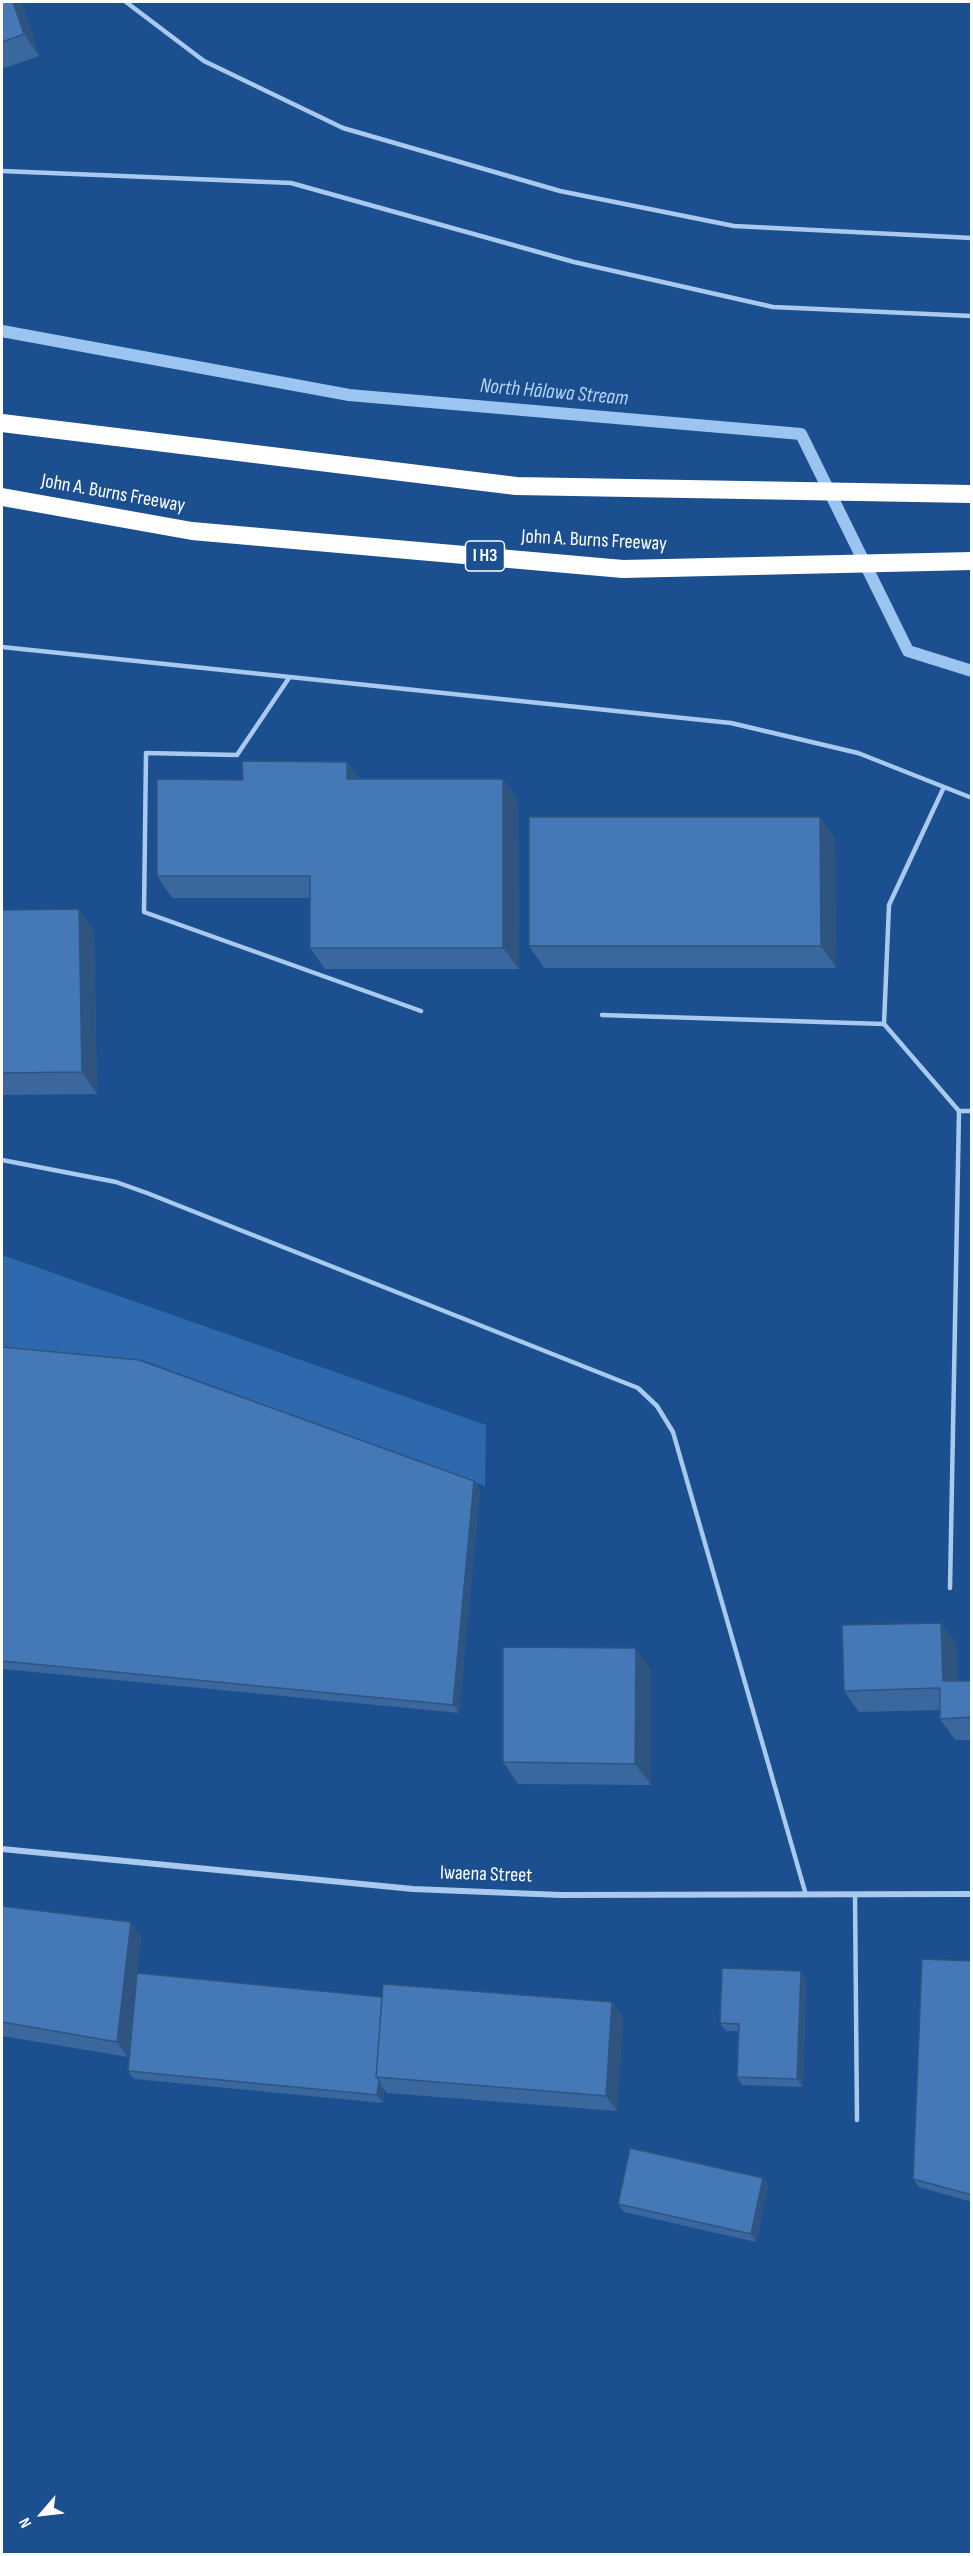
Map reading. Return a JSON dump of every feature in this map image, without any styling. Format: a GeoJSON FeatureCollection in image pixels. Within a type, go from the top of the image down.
{"type":"FeatureCollection","features":[{"type":"Feature","properties":{"kind":"highway"},"geometry":{"type":"LineString","coordinates":[[2,423],[516,486],[972,494]]}},
{"type":"Feature","properties":{"kind":"highway","name":"John A. Burns Freeway"},"geometry":{"type":"LineString","coordinates":[[2,497],[192,531],[623,569],[972,561]]}},
{"type":"Feature","properties":{"kind":"street","name":"Iwaena Street"},"geometry":{"type":"LineString","coordinates":[[2,1849],[413,1889],[561,1895],[972,1894]]}},
{"type":"Feature","properties":{"kind":"lane"},"geometry":{"type":"LineString","coordinates":[[126,2],[204,61],[343,128],[560,191],[734,226],[972,238]]}},
{"type":"Feature","properties":{"kind":"lane"},"geometry":{"type":"LineString","coordinates":[[2,171],[291,183],[574,262],[773,307],[972,316]]}},
{"type":"Feature","properties":{"kind":"lane"},"geometry":{"type":"LineString","coordinates":[[2,647],[731,723],[858,753],[972,798]]}},
{"type":"Feature","properties":{"kind":"lane"},"geometry":{"type":"LineString","coordinates":[[290,678],[237,755],[146,753],[144,912],[421,1011]]}},
{"type":"Feature","properties":{"kind":"lane"},"geometry":{"type":"LineString","coordinates":[[944,787],[889,905],[884,1024],[959,1111],[950,1588]]}},
{"type":"Feature","properties":{"kind":"lane"},"geometry":{"type":"LineString","coordinates":[[602,1015],[884,1024]]}},
{"type":"Feature","properties":{"kind":"lane"},"geometry":{"type":"LineString","coordinates":[[959,1111],[972,1111]]}},
{"type":"Feature","properties":{"kind":"lane"},"geometry":{"type":"LineString","coordinates":[[2,1160],[117,1182],[638,1388],[657,1406],[673,1432],[806,1895]]}},
{"type":"Feature","properties":{"kind":"lane"},"geometry":{"type":"LineString","coordinates":[[855,1894],[857,2120]]}},
{"type":"Feature","properties":{"kind":"shaded area"},"geometry":{"type":"Polygon","coordinates":[[[2,1255],[486,1425],[485,1486],[145,1361],[2,1348],[2,1255]]]}},
{"type":"Feature","properties":{"kind":"building"},"geometry":{"type":"Polygon","coordinates":[[[2,2],[13,2],[24,34],[2,42],[2,2]]]}},
{"type":"Feature","properties":{"kind":"building"},"geometry":{"type":"Polygon","coordinates":[[[242,761],[347,762],[347,779],[503,779],[503,948],[310,948],[310,876],[157,876],[157,779],[243,780],[242,761]]]}},
{"type":"Feature","properties":{"kind":"building"},"geometry":{"type":"Polygon","coordinates":[[[529,817],[820,817],[821,946],[529,946],[529,817]]]}},
{"type":"Feature","properties":{"kind":"building"},"geometry":{"type":"Polygon","coordinates":[[[79,909],[82,1072],[2,1073],[2,910],[79,909]]]}},
{"type":"Feature","properties":{"kind":"building"},"geometry":{"type":"Polygon","coordinates":[[[2,1347],[139,1360],[474,1481],[453,1705],[2,1661],[2,1347]]]}},
{"type":"Feature","properties":{"kind":"building"},"geometry":{"type":"Polygon","coordinates":[[[941,1623],[943,1681],[972,1681],[972,1717],[940,1719],[940,1688],[844,1691],[842,1625],[941,1623]]]}},
{"type":"Feature","properties":{"kind":"building"},"geometry":{"type":"Polygon","coordinates":[[[503,1647],[636,1648],[635,1764],[503,1762],[503,1647]]]}},
{"type":"Feature","properties":{"kind":"building"},"geometry":{"type":"Polygon","coordinates":[[[2,1906],[131,1922],[117,2042],[2,2022],[2,1906]]]}},
{"type":"Feature","properties":{"kind":"building"},"geometry":{"type":"Polygon","coordinates":[[[922,1959],[972,1961],[972,2195],[913,2179],[922,1959]]]}},
{"type":"Feature","properties":{"kind":"building"},"geometry":{"type":"Polygon","coordinates":[[[722,1968],[801,1971],[797,2079],[737,2077],[739,2024],[720,2023],[722,1968]]]}},
{"type":"Feature","properties":{"kind":"building"},"geometry":{"type":"Polygon","coordinates":[[[137,1973],[382,1997],[376,2077],[379,2080],[377,2095],[128,2071],[137,1973]]]}},
{"type":"Feature","properties":{"kind":"building"},"geometry":{"type":"Polygon","coordinates":[[[383,1984],[612,2002],[606,2096],[376,2077],[383,1984]]]}},
{"type":"Feature","properties":{"kind":"building"},"geometry":{"type":"Polygon","coordinates":[[[630,2148],[763,2178],[751,2234],[618,2204],[630,2148]]]}},
{"type":"Feature","properties":{"kind":"waterway","name":"North Hālawa Stream"},"geometry":{"type":"LineString","coordinates":[[2,331],[349,395],[801,434],[908,651],[972,671]]}}]}
